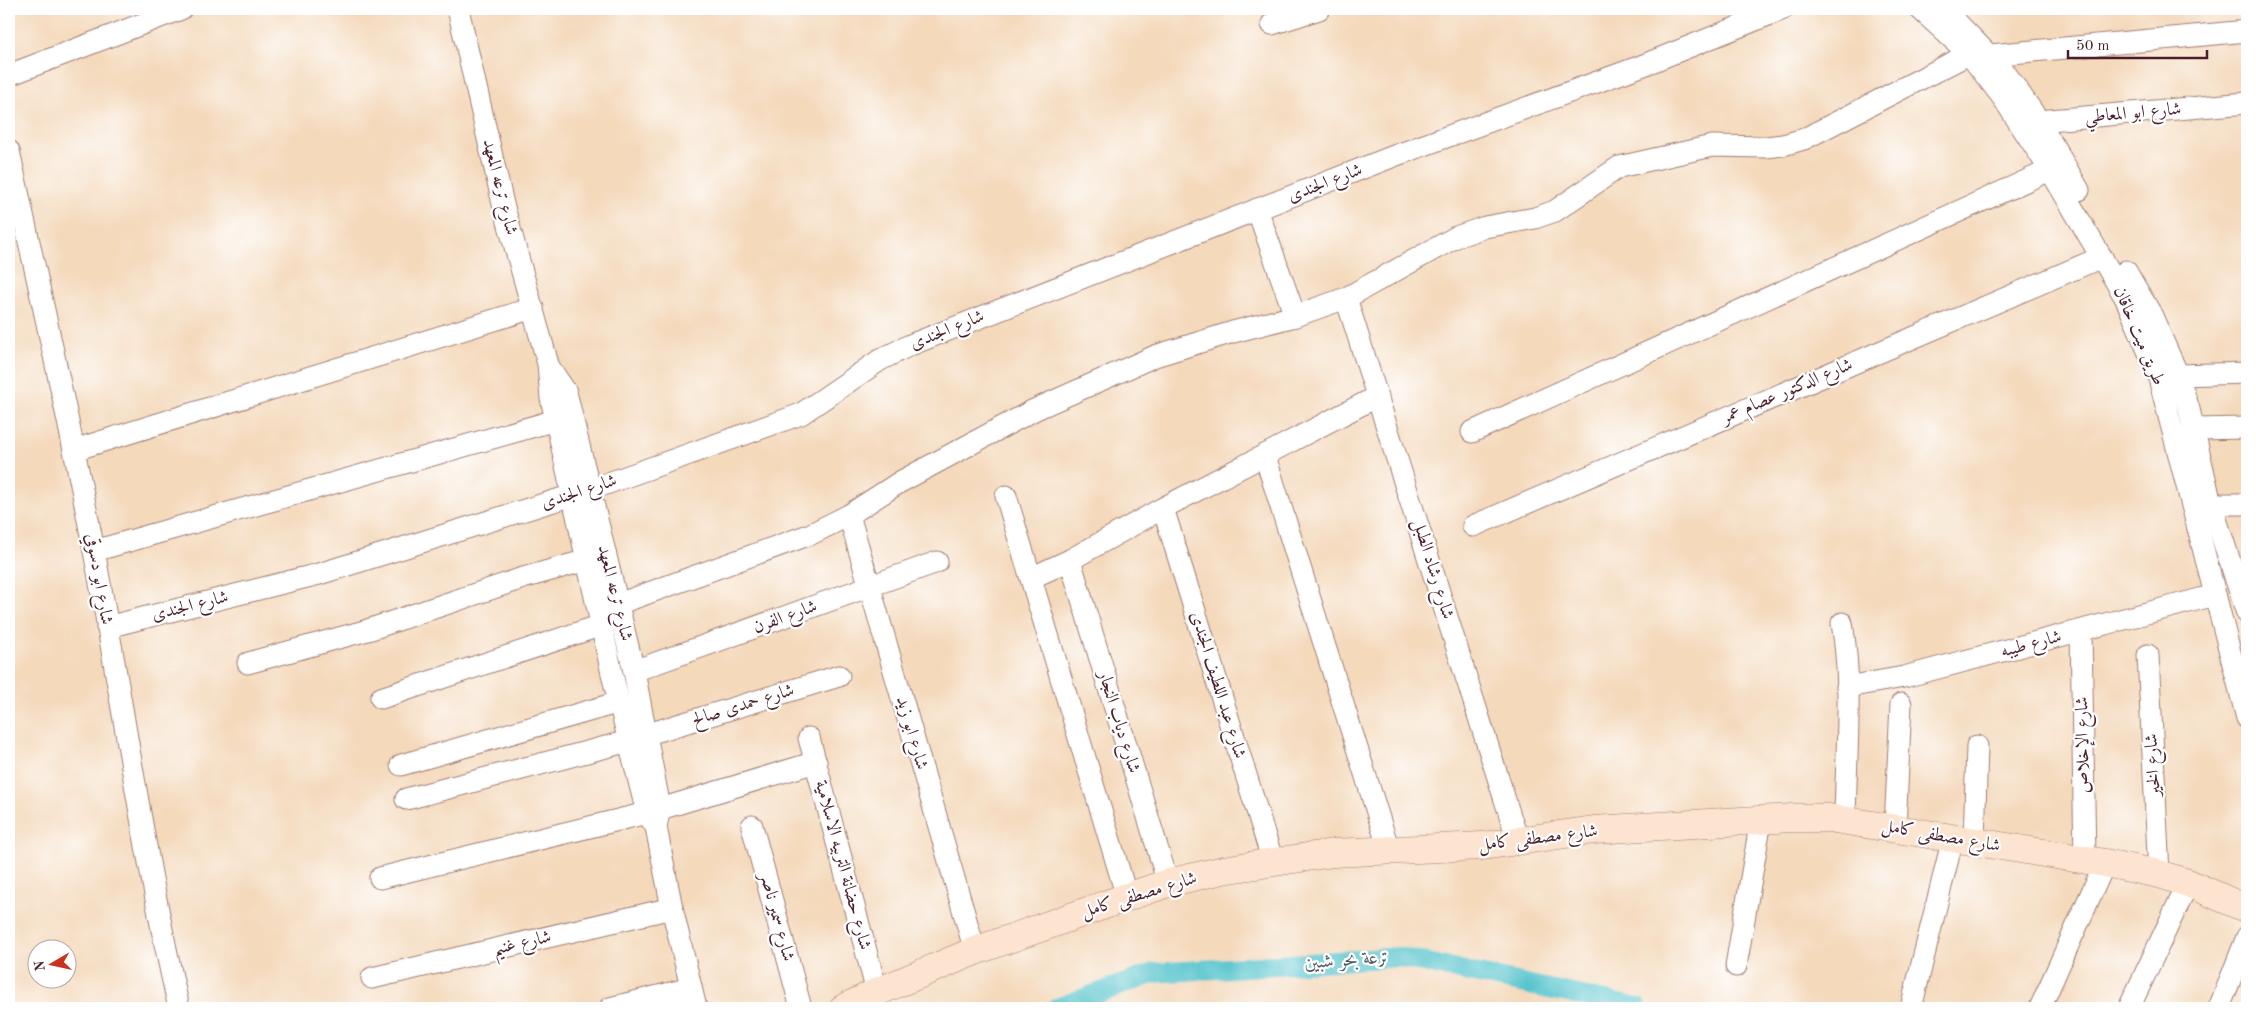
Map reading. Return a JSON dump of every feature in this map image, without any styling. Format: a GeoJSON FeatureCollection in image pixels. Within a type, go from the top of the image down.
{"type":"FeatureCollection","features":[{"type":"Feature","properties":{"kind":"main road","name":"شارع مصطفى كامل"},"geometry":{"type":"LineString","coordinates":[[844,1008],[877,992],[975,951],[1168,883],[1223,870],[1334,853],[1482,846],[1594,830],[1809,817],[1845,820],[2095,861],[2159,874],[2188,883],[2247,909]]}},
{"type":"Feature","properties":{"kind":"street"},"geometry":{"type":"LineString","coordinates":[[9,75],[181,9]]}},
{"type":"Feature","properties":{"kind":"street","name":"شارع ترعه المعهد"},"geometry":{"type":"LineString","coordinates":[[458,9],[503,204],[548,364],[551,398],[556,420],[618,604],[628,644],[634,671],[638,738],[672,908],[696,1008]]}},
{"type":"Feature","properties":{"kind":"street"},"geometry":{"type":"LineString","coordinates":[[1272,24],[1319,9]]}},
{"type":"Feature","properties":{"kind":"street","name":"شارع الجندى"},"geometry":{"type":"LineString","coordinates":[[108,626],[318,574],[581,492],[801,414],[880,360],[910,345],[1394,156],[1641,66],[1783,9]]}},
{"type":"Feature","properties":{"kind":"street","name":"طريق ميت خاقان"},"geometry":{"type":"LineString","coordinates":[[1920,9],[1969,54],[2029,122],[2151,314],[2178,375],[2211,504],[2247,613]]}},
{"type":"Feature","properties":{"kind":"street","name":"طريق ميت خاقان"},"geometry":{"type":"LineString","coordinates":[[1944,9],[1990,55],[2019,90],[2029,122],[2050,170],[2126,299],[2158,374],[2247,718]]}},
{"type":"Feature","properties":{"kind":"street"},"geometry":{"type":"LineString","coordinates":[[1990,55],[2247,32]]}},
{"type":"Feature","properties":{"kind":"street"},"geometry":{"type":"LineString","coordinates":[[618,604],[811,534],[849,515],[900,482],[1017,419],[1155,356],[1295,316],[1346,298],[1456,237],[1485,227],[1534,218],[1555,211],[1619,167],[1712,146],[1766,147],[1783,145],[1804,139],[1969,54]]}},
{"type":"Feature","properties":{"kind":"street","name":"شارع ابو المعاطي"},"geometry":{"type":"LineString","coordinates":[[2029,122],[2247,103]]}},
{"type":"Feature","properties":{"kind":"street","name":"شارع ابو دسوقي"},"geometry":{"type":"LineString","coordinates":[[9,152],[14,198],[74,450],[123,709],[151,882],[179,1008]]}},
{"type":"Feature","properties":{"kind":"street"},"geometry":{"type":"LineString","coordinates":[[1472,432],[2050,170]]}},
{"type":"Feature","properties":{"kind":"street"},"geometry":{"type":"LineString","coordinates":[[1257,209],[1295,316]]}},
{"type":"Feature","properties":{"kind":"street","name":"شارع الدكتور عصام عمر"},"geometry":{"type":"LineString","coordinates":[[1473,526],[2102,257]]}},
{"type":"Feature","properties":{"kind":"street","name":"شارع رشاد الطبل"},"geometry":{"type":"LineString","coordinates":[[1346,298],[1518,841]]}},
{"type":"Feature","properties":{"kind":"street"},"geometry":{"type":"LineString","coordinates":[[74,450],[533,308]]}},
{"type":"Feature","properties":{"kind":"street","name":"شارع ترعه المعهد"},"geometry":{"type":"LineString","coordinates":[[548,364],[566,392],[581,492],[587,560],[620,702],[638,738]]}},
{"type":"Feature","properties":{"kind":"street"},"geometry":{"type":"LineString","coordinates":[[2178,375],[2247,373]]}},
{"type":"Feature","properties":{"kind":"street"},"geometry":{"type":"LineString","coordinates":[[1030,578],[1070,560],[1163,508],[1378,396]]}},
{"type":"Feature","properties":{"kind":"street"},"geometry":{"type":"LineString","coordinates":[[94,551],[556,420]]}},
{"type":"Feature","properties":{"kind":"street"},"geometry":{"type":"LineString","coordinates":[[2193,429],[2247,428]]}},
{"type":"Feature","properties":{"kind":"street"},"geometry":{"type":"LineString","coordinates":[[1265,456],[1389,850]]}},
{"type":"Feature","properties":{"kind":"street"},"geometry":{"type":"LineString","coordinates":[[1006,496],[1127,896]]}},
{"type":"Feature","properties":{"kind":"street"},"geometry":{"type":"LineString","coordinates":[[2211,504],[2247,504]]}},
{"type":"Feature","properties":{"kind":"street","name":"شارع عبد اللطيف الجندى"},"geometry":{"type":"LineString","coordinates":[[1163,508],[1273,862]]}},
{"type":"Feature","properties":{"kind":"street","name":"شارع ابو زيد"},"geometry":{"type":"LineString","coordinates":[[849,515],[975,951]]}},
{"type":"Feature","properties":{"kind":"street"},"geometry":{"type":"LineString","coordinates":[[248,663],[377,627],[523,578],[587,560]]}},
{"type":"Feature","properties":{"kind":"street","name":"شارع دياب النجار"},"geometry":{"type":"LineString","coordinates":[[1070,560],[1168,883]]}},
{"type":"Feature","properties":{"kind":"street","name":"شارع الفرن"},"geometry":{"type":"LineString","coordinates":[[634,671],[937,562]]}},
{"type":"Feature","properties":{"kind":"street","name":"شارع طيبه"},"geometry":{"type":"LineString","coordinates":[[1847,687],[1904,677],[2215,595]]}},
{"type":"Feature","properties":{"kind":"street"},"geometry":{"type":"LineString","coordinates":[[1842,623],[1847,658],[1845,820]]}},
{"type":"Feature","properties":{"kind":"street"},"geometry":{"type":"LineString","coordinates":[[381,698],[602,625]]}},
{"type":"Feature","properties":{"kind":"street","name":"شارع الإخلاص"},"geometry":{"type":"LineString","coordinates":[[2081,631],[2095,861]]}},
{"type":"Feature","properties":{"kind":"street"},"geometry":{"type":"LineString","coordinates":[[608,653],[628,644]]}},
{"type":"Feature","properties":{"kind":"street","name":"شارع الخير"},"geometry":{"type":"LineString","coordinates":[[2148,655],[2159,874]]}},
{"type":"Feature","properties":{"kind":"street","name":"شارع حمدى صالح"},"geometry":{"type":"LineString","coordinates":[[406,799],[638,738],[839,676]]}},
{"type":"Feature","properties":{"kind":"street"},"geometry":{"type":"LineString","coordinates":[[401,765],[620,702]]}},
{"type":"Feature","properties":{"kind":"street"},"geometry":{"type":"LineString","coordinates":[[1895,828],[1901,704]]}},
{"type":"Feature","properties":{"kind":"street","name":"شارع حضانة التربيه الاسلامية"},"geometry":{"type":"LineString","coordinates":[[809,738],[877,992]]}},
{"type":"Feature","properties":{"kind":"street"},"geometry":{"type":"LineString","coordinates":[[1911,1008],[1964,840],[1978,746]]}},
{"type":"Feature","properties":{"kind":"street"},"geometry":{"type":"LineString","coordinates":[[380,878],[654,816],[816,762]]}},
{"type":"Feature","properties":{"kind":"street"},"geometry":{"type":"LineString","coordinates":[[1736,966],[1761,820]]}},
{"type":"Feature","properties":{"kind":"street","name":"شارع سمير ناصر"},"geometry":{"type":"LineString","coordinates":[[752,826],[801,1008]]}},
{"type":"Feature","properties":{"kind":"street"},"geometry":{"type":"LineString","coordinates":[[2040,1008],[2095,861]]}},
{"type":"Feature","properties":{"kind":"street"},"geometry":{"type":"LineString","coordinates":[[2129,1008],[2188,883]]}},
{"type":"Feature","properties":{"kind":"street","name":"شارع غنيم"},"geometry":{"type":"LineString","coordinates":[[372,978],[672,908]]}},
{"type":"Feature","properties":{"kind":"street"},"geometry":{"type":"LineString","coordinates":[[2219,1008],[2247,937]]}},
{"type":"Feature","properties":{"kind":"street"},"geometry":{"type":"LineString","coordinates":[[610,1008],[691,988]]}},
{"type":"Feature","properties":{"kind":"waterway","name":"ترعة بحر شبين"},"geometry":{"type":"LineString","coordinates":[[1057,1008],[1154,973],[1399,957],[1638,1008]]}}]}
